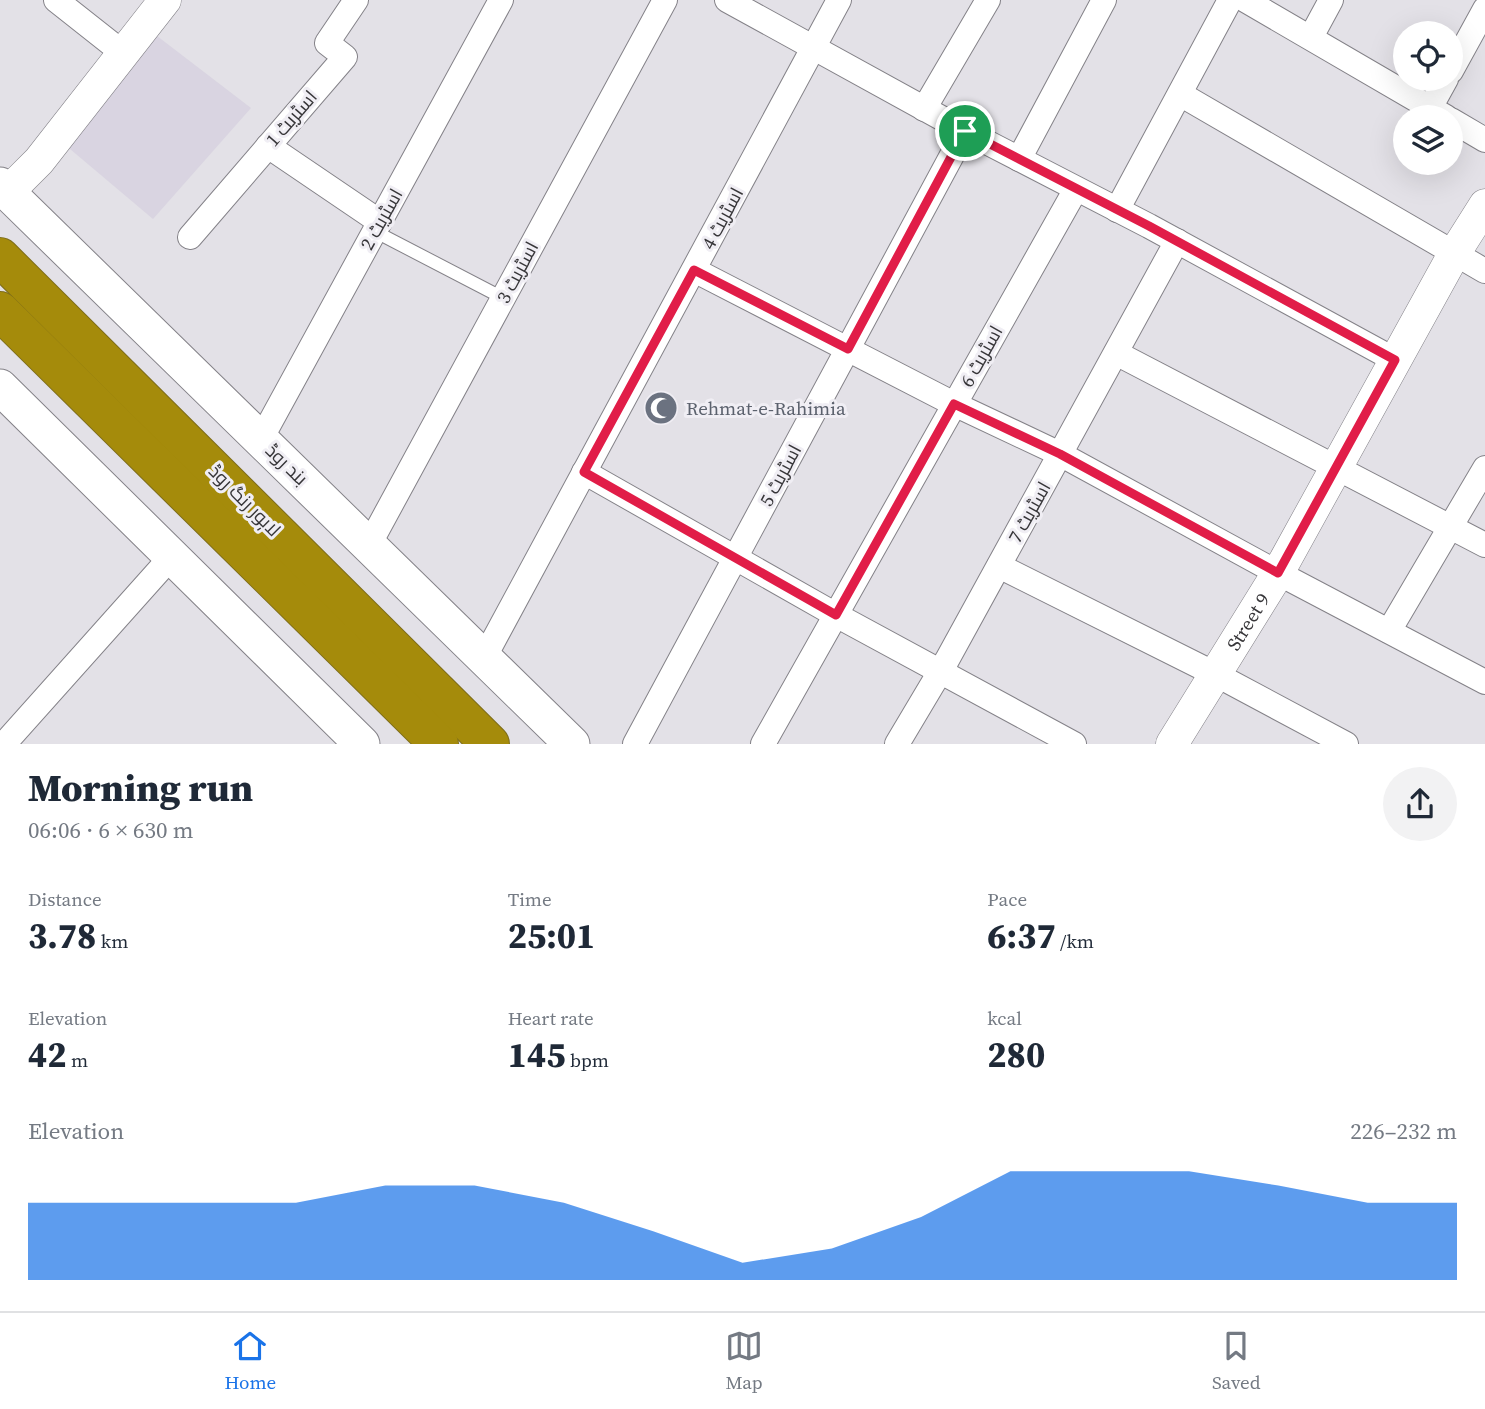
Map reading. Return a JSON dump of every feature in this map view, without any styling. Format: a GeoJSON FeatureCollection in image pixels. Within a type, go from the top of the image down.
{"type":"FeatureCollection","features":[{"type":"Feature","properties":{"kind":"highway","name":"لاہور رنگ روڈ"},"geometry":{"type":"LineString","coordinates":[[0,257],[491,744]]}},
{"type":"Feature","properties":{"kind":"highway","name":"لاہور رنگ روڈ"},"geometry":{"type":"LineString","coordinates":[[0,311],[439,744]]}},
{"type":"Feature","properties":{"kind":"main road","name":"بند روڈ"},"geometry":{"type":"LineString","coordinates":[[4,188],[572,744]]}},
{"type":"Feature","properties":{"kind":"main road"},"geometry":{"type":"LineString","coordinates":[[0,387],[362,744]]}},
{"type":"Feature","properties":{"kind":"street"},"geometry":{"type":"LineString","coordinates":[[56,0],[123,53]]}},
{"type":"Feature","properties":{"kind":"street"},"geometry":{"type":"LineString","coordinates":[[4,188],[39,160],[165,0]]}},
{"type":"Feature","properties":{"kind":"street","name":"اسٹریٹ 1"},"geometry":{"type":"LineString","coordinates":[[190,237],[345,57],[327,43],[356,0]]}},
{"type":"Feature","properties":{"kind":"street","name":"اسٹریٹ 2"},"geometry":{"type":"LineString","coordinates":[[261,439],[501,0]]}},
{"type":"Feature","properties":{"kind":"street","name":"اسٹریٹ 3"},"geometry":{"type":"LineString","coordinates":[[369,545],[665,0]]}},
{"type":"Feature","properties":{"kind":"street"},"geometry":{"type":"LineString","coordinates":[[727,0],[924,109],[1177,241],[1395,360]]}},
{"type":"Feature","properties":{"kind":"street","name":"اسٹریٹ 4"},"geometry":{"type":"LineString","coordinates":[[484,658],[839,0]]}},
{"type":"Feature","properties":{"kind":"street"},"geometry":{"type":"LineString","coordinates":[[924,109],[988,0]]}},
{"type":"Feature","properties":{"kind":"street"},"geometry":{"type":"LineString","coordinates":[[1019,159],[1104,0]]}},
{"type":"Feature","properties":{"kind":"street"},"geometry":{"type":"LineString","coordinates":[[1117,210],[1230,0]]}},
{"type":"Feature","properties":{"kind":"street"},"geometry":{"type":"LineString","coordinates":[[1245,0],[1425,105]]}},
{"type":"Feature","properties":{"kind":"street"},"geometry":{"type":"LineString","coordinates":[[1311,37],[1331,0]]}},
{"type":"Feature","properties":{"kind":"street"},"geometry":{"type":"LineString","coordinates":[[1463,49],[1485,9]]}},
{"type":"Feature","properties":{"kind":"street"},"geometry":{"type":"LineString","coordinates":[[1180,94],[1485,271]]}},
{"type":"Feature","properties":{"kind":"street"},"geometry":{"type":"LineString","coordinates":[[1463,127],[1485,139]]}},
{"type":"Feature","properties":{"kind":"street","name":"اسٹریٹ 5"},"geometry":{"type":"LineString","coordinates":[[635,744],[965,131]]}},
{"type":"Feature","properties":{"kind":"street"},"geometry":{"type":"LineString","coordinates":[[268,146],[377,226]]}},
{"type":"Feature","properties":{"kind":"street","name":"اسٹریٹ 6"},"geometry":{"type":"LineString","coordinates":[[763,744],[1076,188]]}},
{"type":"Feature","properties":{"kind":"street","name":"Street 9"},"geometry":{"type":"LineString","coordinates":[[1171,744],[1278,573],[1454,254],[1485,205]]}},
{"type":"Feature","properties":{"kind":"street","name":"اسٹریٹ 7"},"geometry":{"type":"LineString","coordinates":[[897,744],[940,672],[1177,241]]}},
{"type":"Feature","properties":{"kind":"street"},"geometry":{"type":"LineString","coordinates":[[694,270],[954,404],[1060,454],[1278,573],[1485,681]]}},
{"type":"Feature","properties":{"kind":"street"},"geometry":{"type":"LineString","coordinates":[[1116,353],[1485,545]]}},
{"type":"Feature","properties":{"kind":"street"},"geometry":{"type":"LineString","coordinates":[[1389,631],[1485,467]]}},
{"type":"Feature","properties":{"kind":"street"},"geometry":{"type":"LineString","coordinates":[[584,472],[836,615],[1074,744]]}},
{"type":"Feature","properties":{"kind":"street"},"geometry":{"type":"LineString","coordinates":[[4,744],[172,556]]}},
{"type":"Feature","properties":{"kind":"street"},"geometry":{"type":"LineString","coordinates":[[999,566],[1215,674],[1346,744]]}},
{"type":"Feature","properties":{"kind":"lane"},"geometry":{"type":"LineString","coordinates":[[377,226],[503,298]]}},
{"type":"Feature","properties":{"kind":"shaded area"},"geometry":{"type":"Polygon","coordinates":[[[144,26],[251,108],[153,219],[57,138],[144,26]]]}},
{"type":"Feature","properties":{"kind":"place","name":"Rehmat-e-Rahimia"},"geometry":{"type":"Point","coordinates":[661,408]}},
{"type":"Feature","properties":{"kind":"route"},"geometry":{"type":"LineString","coordinates":[[965,131],[1149,226],[1395,360],[1278,573],[1060,454],[954,404],[836,615],[584,472],[694,270],[848,349],[965,131]]}}]}
